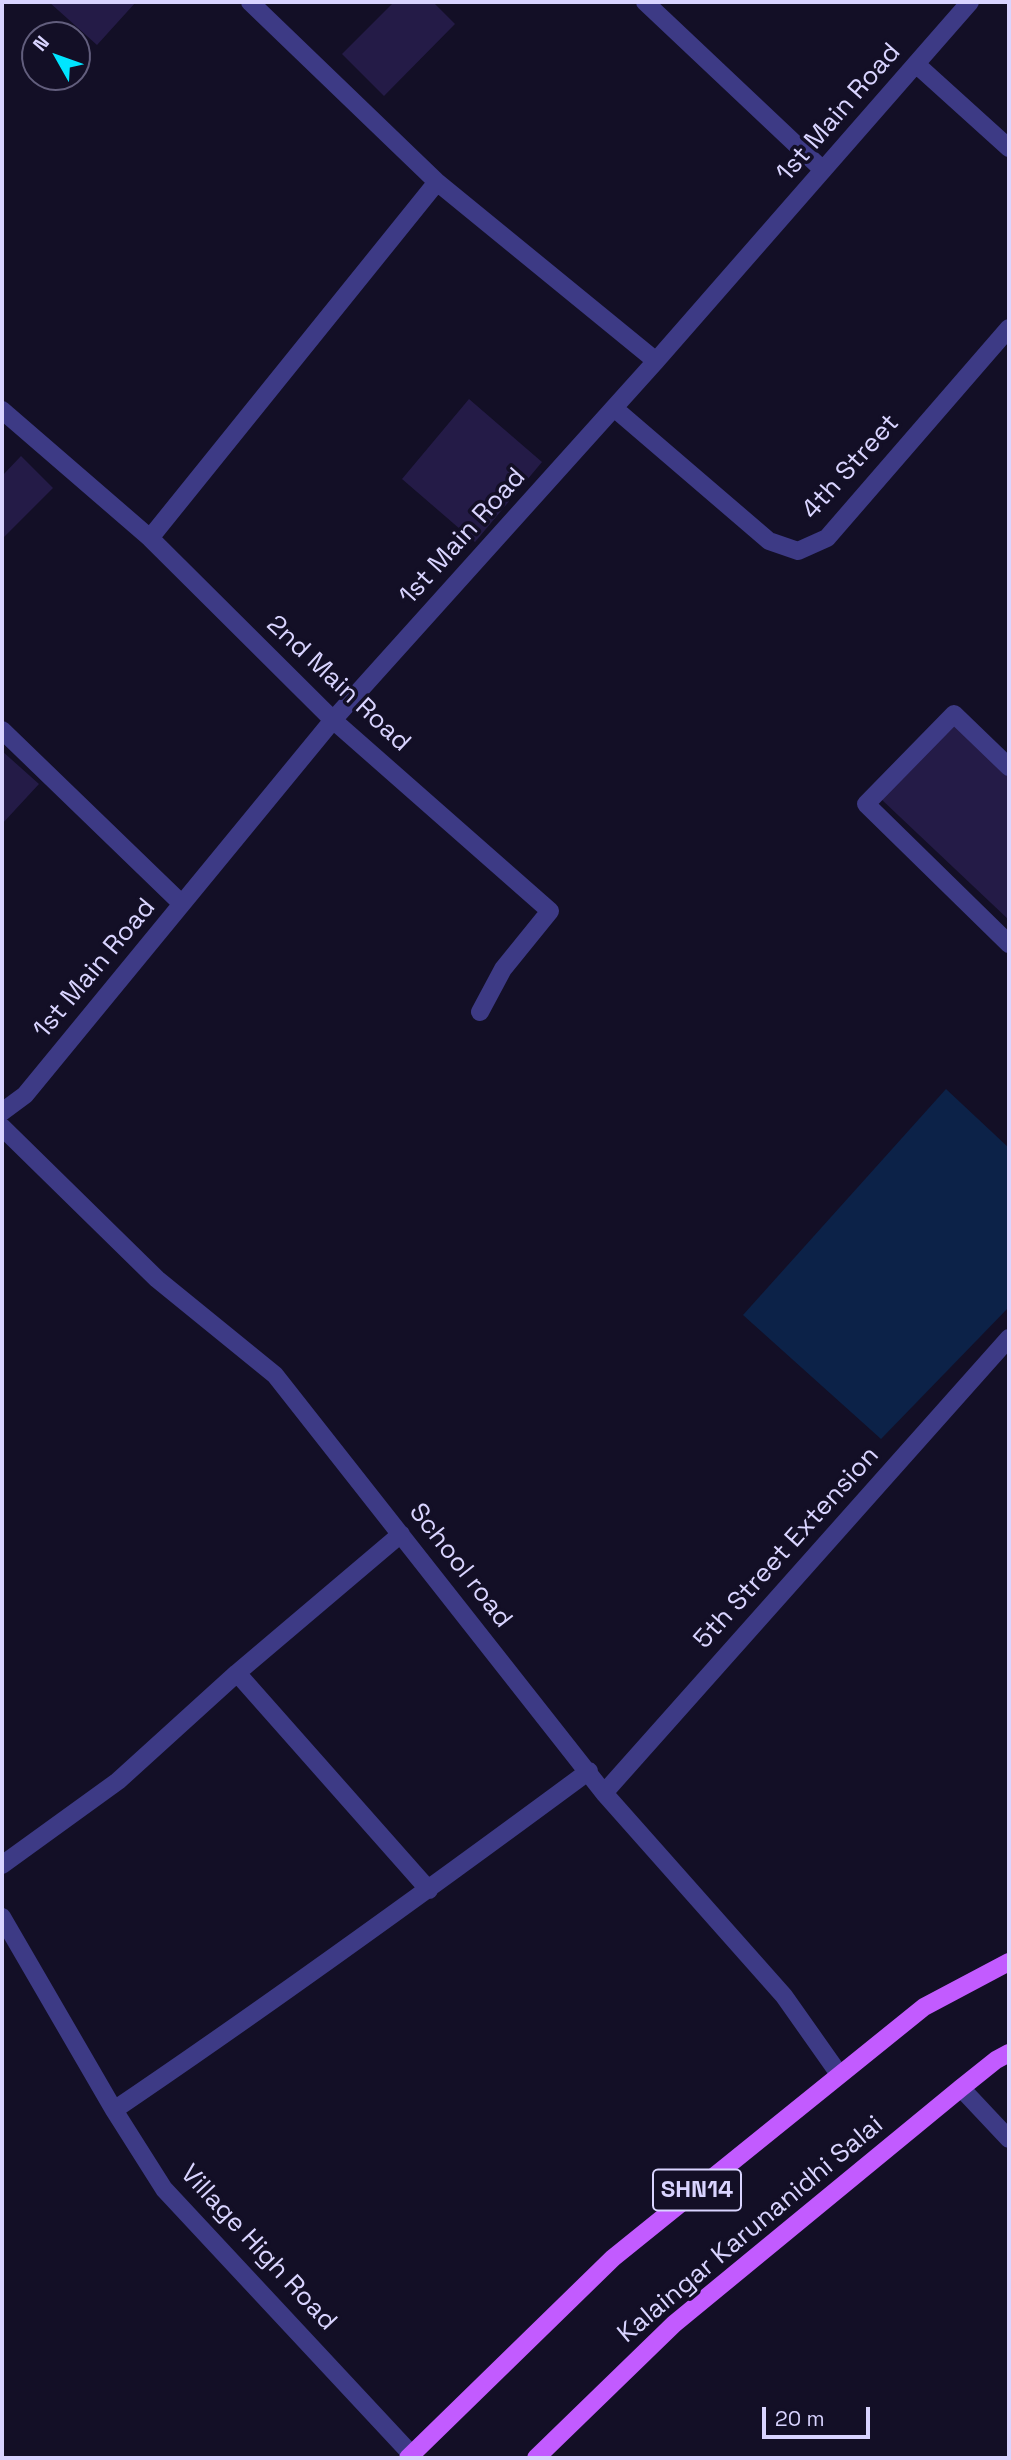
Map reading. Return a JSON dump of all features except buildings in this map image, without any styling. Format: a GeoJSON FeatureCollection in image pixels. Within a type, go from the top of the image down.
{"type":"FeatureCollection","features":[{"type":"Feature","properties":{"kind":"main road","name":"SHN14"},"geometry":{"type":"LineString","coordinates":[[410,2456],[613,2258],[924,2007],[1009,1962]]}},
{"type":"Feature","properties":{"kind":"main road","name":"Kalaingar Karunanidhi Salai"},"geometry":{"type":"LineString","coordinates":[[536,2458],[674,2324],[961,2088],[1009,2053]]}},
{"type":"Feature","properties":{"kind":"street"},"geometry":{"type":"LineString","coordinates":[[250,2],[438,182],[656,361]]}},
{"type":"Feature","properties":{"kind":"street"},"geometry":{"type":"LineString","coordinates":[[645,2],[823,170]]}},
{"type":"Feature","properties":{"kind":"street","name":"1st Main Road"},"geometry":{"type":"LineString","coordinates":[[2,1112],[25,1095],[333,720],[656,361],[970,2]]}},
{"type":"Feature","properties":{"kind":"street"},"geometry":{"type":"LineString","coordinates":[[916,64],[1009,148]]}},
{"type":"Feature","properties":{"kind":"street"},"geometry":{"type":"LineString","coordinates":[[150,538],[438,182]]}},
{"type":"Feature","properties":{"kind":"street","name":"4th Street"},"geometry":{"type":"LineString","coordinates":[[614,408],[769,541],[798,551],[827,538],[1009,328]]}},
{"type":"Feature","properties":{"kind":"street","name":"2nd Main Road"},"geometry":{"type":"LineString","coordinates":[[2,410],[150,538],[333,720],[550,911],[503,969],[480,1012]]}},
{"type":"Feature","properties":{"kind":"street"},"geometry":{"type":"LineString","coordinates":[[1009,767],[954,715],[866,804],[1009,944]]}},
{"type":"Feature","properties":{"kind":"street"},"geometry":{"type":"LineString","coordinates":[[2,730],[182,904]]}},
{"type":"Feature","properties":{"kind":"street","name":"School road"},"geometry":{"type":"LineString","coordinates":[[2,1127],[157,1279],[275,1375],[604,1793],[783,1996],[839,2074]]}},
{"type":"Feature","properties":{"kind":"street","name":"5th Street Extension"},"geometry":{"type":"LineString","coordinates":[[604,1793],[1009,1338]]}},
{"type":"Feature","properties":{"kind":"street"},"geometry":{"type":"LineString","coordinates":[[2,1865],[118,1781],[237,1673],[401,1534]]}},
{"type":"Feature","properties":{"kind":"street"},"geometry":{"type":"LineString","coordinates":[[237,1673],[429,1890]]}},
{"type":"Feature","properties":{"kind":"street"},"geometry":{"type":"LineString","coordinates":[[114,2110],[429,1890],[589,1771]]}},
{"type":"Feature","properties":{"kind":"street","name":"Village High Road"},"geometry":{"type":"LineString","coordinates":[[2,1917],[114,2110],[164,2189],[410,2456]]}},
{"type":"Feature","properties":{"kind":"street"},"geometry":{"type":"LineString","coordinates":[[961,2088],[1009,2139]]}},
{"type":"Feature","properties":{"kind":"water"},"geometry":{"type":"Polygon","coordinates":[[[946,1089],[1009,1148],[1009,1307],[881,1439],[743,1315],[946,1089]]]}}]}
